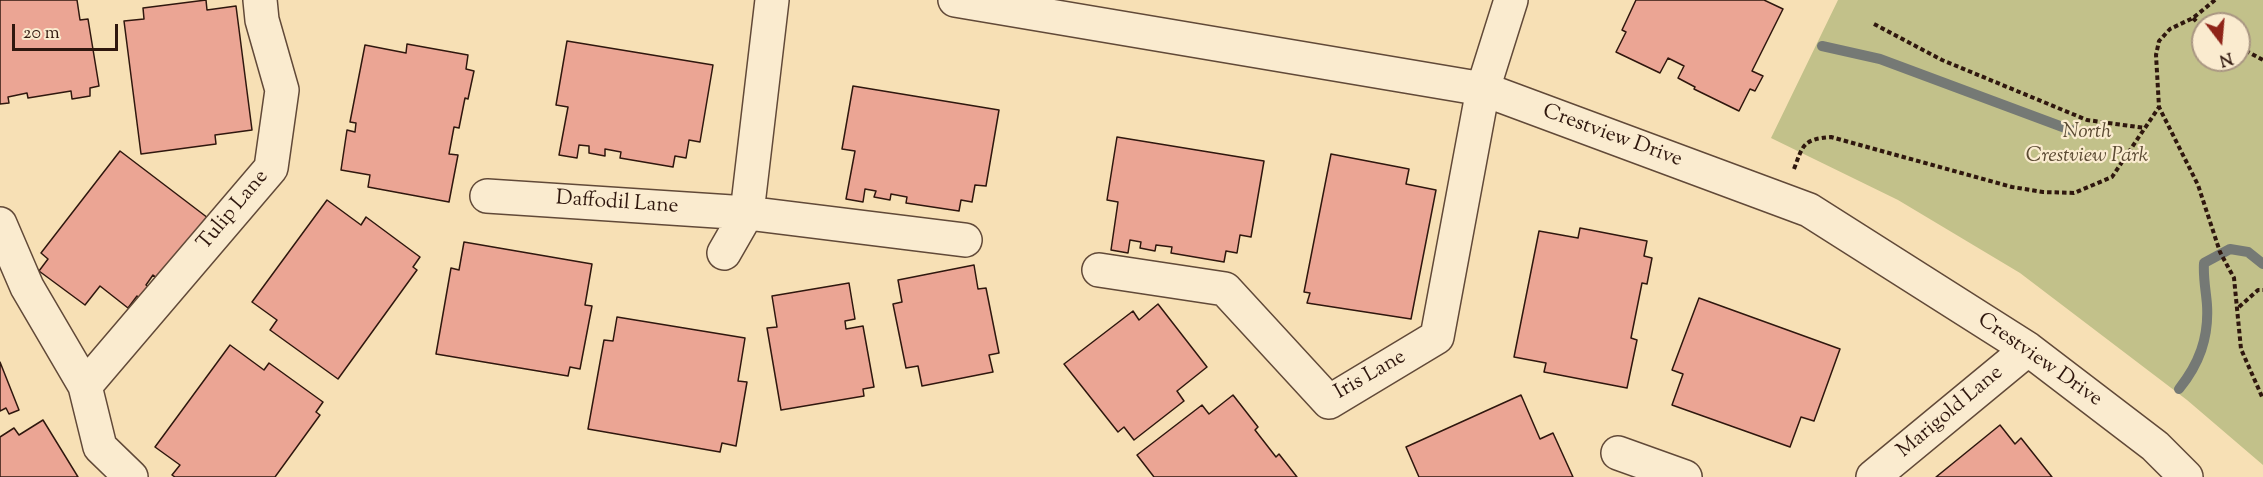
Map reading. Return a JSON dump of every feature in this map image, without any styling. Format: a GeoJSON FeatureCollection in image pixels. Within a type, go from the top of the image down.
{"type":"FeatureCollection","features":[{"type":"Feature","properties":{"kind":"street","name":"Tulip Lane"},"geometry":{"type":"LineString","coordinates":[[85,386],[271,168],[282,90],[262,20],[260,0]]}},
{"type":"Feature","properties":{"kind":"street"},"geometry":{"type":"LineString","coordinates":[[724,253],[747,213],[772,0]]}},
{"type":"Feature","properties":{"kind":"street","name":"Crestview Drive"},"geometry":{"type":"LineString","coordinates":[[955,0],[1044,6],[1483,89],[1809,210],[2028,349],[2155,446],[2186,477]]}},
{"type":"Feature","properties":{"kind":"street"},"geometry":{"type":"LineString","coordinates":[[1483,89],[1511,0]]}},
{"type":"Feature","properties":{"kind":"street","name":"Iris Lane"},"geometry":{"type":"LineString","coordinates":[[1099,270],[1225,289],[1329,402],[1437,337],[1483,89]]}},
{"type":"Feature","properties":{"kind":"street","name":"Daffodil Lane"},"geometry":{"type":"LineString","coordinates":[[487,196],[747,213],[965,240]]}},
{"type":"Feature","properties":{"kind":"street"},"geometry":{"type":"LineString","coordinates":[[0,224],[27,287],[85,386],[100,447],[131,477]]}},
{"type":"Feature","properties":{"kind":"street","name":"Marigold Lane"},"geometry":{"type":"LineString","coordinates":[[1873,477],[2028,349]]}},
{"type":"Feature","properties":{"kind":"street"},"geometry":{"type":"LineString","coordinates":[[1618,453],[1685,477]]}},
{"type":"Feature","properties":{"kind":"path"},"geometry":{"type":"LineString","coordinates":[[2200,12],[2215,0]]}},
{"type":"Feature","properties":{"kind":"path"},"geometry":{"type":"LineString","coordinates":[[2191,19],[2170,29],[2159,41],[2156,55],[2159,107],[2198,185],[2220,252],[2234,278],[2239,307],[2237,323],[2241,349],[2263,399]]}},
{"type":"Feature","properties":{"kind":"path"},"geometry":{"type":"LineString","coordinates":[[1874,24],[1942,60],[2087,120],[2146,128]]}},
{"type":"Feature","properties":{"kind":"path"},"geometry":{"type":"LineString","coordinates":[[1781,200],[1803,145],[1814,138],[1831,137],[2012,187],[2043,192],[2074,193],[2112,177],[2159,107]]}},
{"type":"Feature","properties":{"kind":"path"},"geometry":{"type":"LineString","coordinates":[[2239,307],[2258,290],[2263,290]]}},
{"type":"Feature","properties":{"kind":"green space","name":"North Crestview Park"},"geometry":{"type":"Polygon","coordinates":[[[1838,0],[2263,0],[2263,465],[2187,400],[2020,273],[1898,200],[1771,138],[1838,0]]]}},
{"type":"Feature","properties":{"kind":"building"},"geometry":{"type":"Polygon","coordinates":[[[0,0],[77,0],[80,20],[88,19],[99,86],[90,88],[90,96],[72,99],[71,91],[28,98],[27,93],[8,97],[9,103],[0,104],[0,0]]]}},
{"type":"Feature","properties":{"kind":"building"},"geometry":{"type":"Polygon","coordinates":[[[206,0],[207,10],[236,6],[252,130],[215,135],[216,144],[141,154],[124,21],[144,19],[143,8],[206,0]]]}},
{"type":"Feature","properties":{"kind":"building"},"geometry":{"type":"Polygon","coordinates":[[[1636,0],[1764,0],[1783,9],[1752,71],[1763,76],[1755,91],[1750,89],[1739,111],[1694,89],[1695,87],[1678,78],[1684,66],[1668,58],[1660,73],[1616,52],[1626,32],[1622,30],[1636,0]]]}},
{"type":"Feature","properties":{"kind":"building"},"geometry":{"type":"Polygon","coordinates":[[[567,41],[713,65],[700,142],[689,140],[686,158],[675,156],[673,167],[620,158],[621,152],[605,149],[605,156],[589,153],[589,146],[579,145],[577,158],[559,155],[568,107],[556,105],[567,41]]]}},
{"type":"Feature","properties":{"kind":"building"},"geometry":{"type":"Polygon","coordinates":[[[407,44],[468,55],[466,69],[474,71],[468,99],[465,98],[459,128],[454,127],[449,154],[458,155],[449,202],[368,187],[370,175],[341,170],[347,130],[355,132],[356,123],[350,122],[365,45],[406,53],[407,44]]]}},
{"type":"Feature","properties":{"kind":"building"},"geometry":{"type":"Polygon","coordinates":[[[853,86],[999,110],[986,186],[975,185],[972,202],[961,200],[959,211],[906,203],[907,197],[891,194],[890,200],[874,197],[876,191],[865,189],[863,202],[846,199],[855,151],[842,149],[853,86]]]}},
{"type":"Feature","properties":{"kind":"building"},"geometry":{"type":"Polygon","coordinates":[[[1117,137],[1264,161],[1251,237],[1240,235],[1237,253],[1226,251],[1224,262],[1171,253],[1172,247],[1156,245],[1155,251],[1140,248],[1141,242],[1130,240],[1128,253],[1111,250],[1118,202],[1107,200],[1117,137]]]}},
{"type":"Feature","properties":{"kind":"building"},"geometry":{"type":"Polygon","coordinates":[[[120,151],[208,218],[157,278],[153,275],[146,285],[150,288],[142,300],[137,296],[128,308],[100,286],[85,305],[39,271],[48,259],[41,253],[120,151]]]}},
{"type":"Feature","properties":{"kind":"building"},"geometry":{"type":"Polygon","coordinates":[[[1331,154],[1409,169],[1406,184],[1436,190],[1411,319],[1307,303],[1310,293],[1304,292],[1331,154]]]}},
{"type":"Feature","properties":{"kind":"building"},"geometry":{"type":"Polygon","coordinates":[[[327,200],[361,225],[366,217],[420,257],[413,267],[417,270],[338,379],[270,330],[277,320],[252,302],[327,200]]]}},
{"type":"Feature","properties":{"kind":"building"},"geometry":{"type":"Polygon","coordinates":[[[1580,228],[1647,241],[1644,256],[1652,258],[1647,284],[1642,283],[1631,338],[1637,340],[1627,388],[1544,372],[1546,363],[1514,357],[1539,231],[1578,238],[1580,228]]]}},
{"type":"Feature","properties":{"kind":"building"},"geometry":{"type":"Polygon","coordinates":[[[464,242],[592,264],[585,305],[592,306],[580,369],[570,367],[568,376],[436,354],[451,268],[459,270],[464,242]]]}},
{"type":"Feature","properties":{"kind":"building"},"geometry":{"type":"Polygon","coordinates":[[[974,265],[978,289],[986,288],[999,353],[989,355],[993,372],[922,386],[918,366],[906,368],[893,304],[902,302],[898,280],[974,265]]]}},
{"type":"Feature","properties":{"kind":"building"},"geometry":{"type":"Polygon","coordinates":[[[849,283],[855,319],[845,321],[846,329],[863,326],[874,387],[863,389],[864,396],[781,410],[767,328],[777,327],[772,296],[849,283]]]}},
{"type":"Feature","properties":{"kind":"building"},"geometry":{"type":"Polygon","coordinates":[[[1699,298],[1840,349],[1814,421],[1801,417],[1790,447],[1672,405],[1683,374],[1672,370],[1699,298]]]}},
{"type":"Feature","properties":{"kind":"building"},"geometry":{"type":"Polygon","coordinates":[[[1158,304],[1207,367],[1177,391],[1184,401],[1134,440],[1124,427],[1118,432],[1064,364],[1133,311],[1139,320],[1158,304]]]}},
{"type":"Feature","properties":{"kind":"building"},"geometry":{"type":"Polygon","coordinates":[[[617,317],[745,338],[738,381],[747,382],[736,446],[722,443],[720,452],[588,429],[604,340],[613,341],[617,317]]]}},
{"type":"Feature","properties":{"kind":"building"},"geometry":{"type":"Polygon","coordinates":[[[230,345],[264,370],[269,363],[323,402],[316,412],[320,415],[275,477],[175,477],[172,475],[180,465],[155,447],[230,345]]]}},
{"type":"Feature","properties":{"kind":"building"},"geometry":{"type":"Polygon","coordinates":[[[0,362],[19,410],[9,414],[6,408],[0,411],[0,362]]]}},
{"type":"Feature","properties":{"kind":"building"},"geometry":{"type":"Polygon","coordinates":[[[1233,395],[1258,427],[1255,430],[1276,457],[1279,454],[1297,477],[1154,477],[1137,455],[1202,405],[1209,414],[1233,395]]]}},
{"type":"Feature","properties":{"kind":"building"},"geometry":{"type":"Polygon","coordinates":[[[1521,395],[1540,439],[1553,433],[1573,477],[1419,477],[1406,447],[1521,395]]]}},
{"type":"Feature","properties":{"kind":"building"},"geometry":{"type":"Polygon","coordinates":[[[43,420],[78,477],[0,477],[0,437],[14,428],[19,435],[43,420]]]}},
{"type":"Feature","properties":{"kind":"building"},"geometry":{"type":"Polygon","coordinates":[[[2000,425],[2015,444],[2021,438],[2052,477],[1936,477],[2000,425]]]}},
{"type":"Feature","properties":{"kind":"waterway"},"geometry":{"type":"LineString","coordinates":[[1822,46],[1880,59],[2076,132]]}},
{"type":"Feature","properties":{"kind":"waterway"},"geometry":{"type":"LineString","coordinates":[[2179,389],[2197,360],[2206,329],[2204,263],[2230,249],[2248,252],[2263,264]]}}]}
